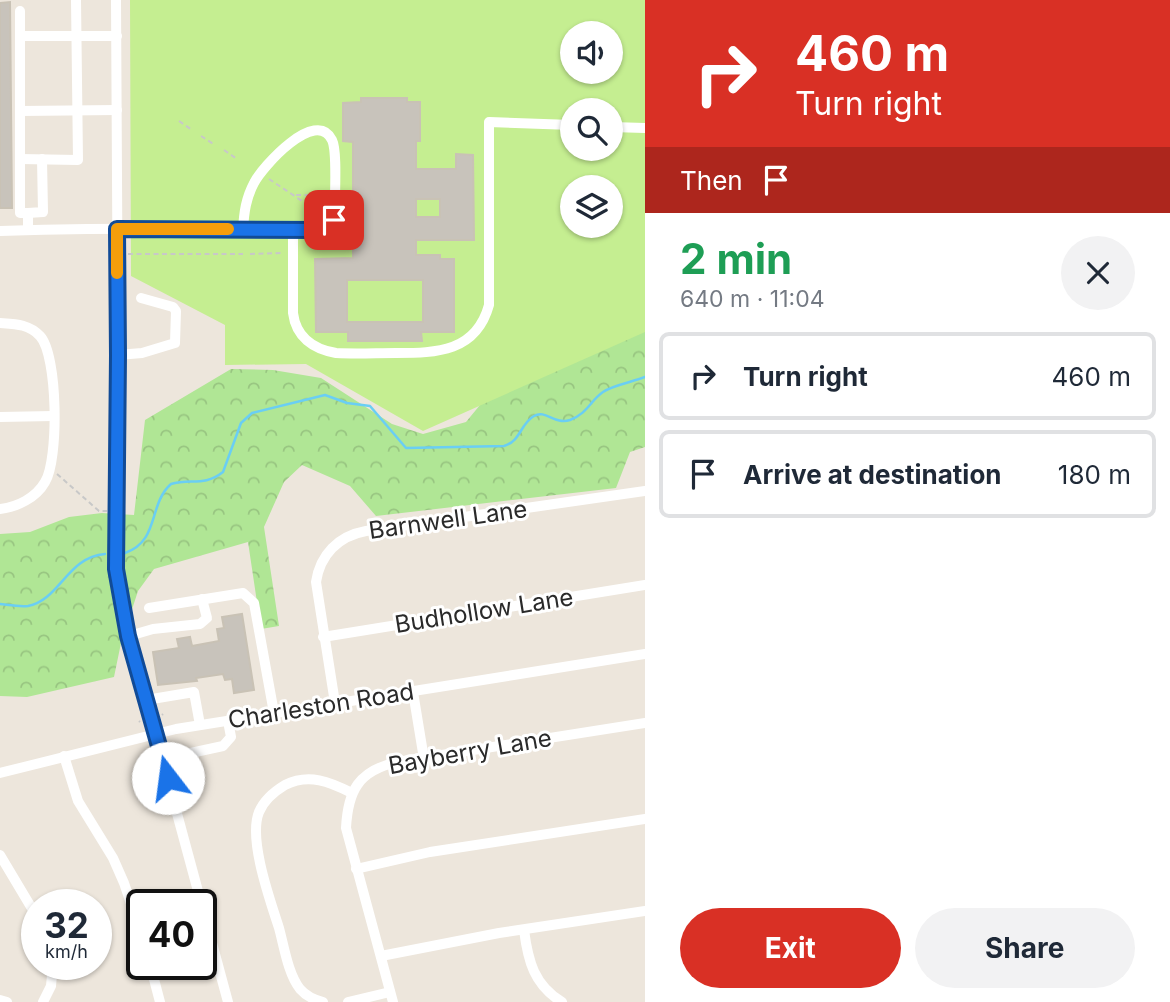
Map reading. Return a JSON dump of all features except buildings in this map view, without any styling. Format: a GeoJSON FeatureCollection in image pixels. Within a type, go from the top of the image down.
{"type":"FeatureCollection","features":[{"type":"Feature","properties":{"kind":"street"},"geometry":{"type":"LineString","coordinates":[[20,159],[78,160],[76,0]]}},
{"type":"Feature","properties":{"kind":"street"},"geometry":{"type":"LineString","coordinates":[[116,0],[118,355],[115,559],[118,588],[128,636],[228,1002]]}},
{"type":"Feature","properties":{"kind":"street"},"geometry":{"type":"LineString","coordinates":[[20,11],[20,213],[43,212],[42,159]]}},
{"type":"Feature","properties":{"kind":"street"},"geometry":{"type":"LineString","coordinates":[[20,36],[117,36]]}},
{"type":"Feature","properties":{"kind":"street"},"geometry":{"type":"LineString","coordinates":[[20,111],[117,110]]}},
{"type":"Feature","properties":{"kind":"street"},"geometry":{"type":"LineString","coordinates":[[293,229],[293,319],[306,341],[322,350],[336,353],[426,353],[445,350],[475,332],[489,305],[489,122],[560,125]]}},
{"type":"Feature","properties":{"kind":"street"},"geometry":{"type":"LineString","coordinates":[[623,127],[645,128]]}},
{"type":"Feature","properties":{"kind":"street"},"geometry":{"type":"LineString","coordinates":[[0,231],[324,230],[331,226],[334,220],[333,143],[329,136],[320,131],[309,132],[264,166],[247,199],[243,230]]}},
{"type":"Feature","properties":{"kind":"street"},"geometry":{"type":"LineString","coordinates":[[27,213],[28,230]]}},
{"type":"Feature","properties":{"kind":"street"},"geometry":{"type":"LineString","coordinates":[[118,355],[142,353],[175,343],[176,311],[173,307],[141,298]]}},
{"type":"Feature","properties":{"kind":"street"},"geometry":{"type":"LineString","coordinates":[[0,323],[23,325],[33,330],[47,347],[52,369],[53,416],[51,468],[37,492],[16,506],[0,509]]}},
{"type":"Feature","properties":{"kind":"street"},"geometry":{"type":"LineString","coordinates":[[0,417],[53,416]]}},
{"type":"Feature","properties":{"kind":"street","name":"Barnwell Lane"},"geometry":{"type":"LineString","coordinates":[[335,703],[316,589],[317,576],[322,562],[332,548],[351,534],[645,491]]}},
{"type":"Feature","properties":{"kind":"street","name":"Budhollow Lane"},"geometry":{"type":"LineString","coordinates":[[323,637],[645,585]]}},
{"type":"Feature","properties":{"kind":"street"},"geometry":{"type":"LineString","coordinates":[[149,608],[243,593],[254,603],[274,713]]}},
{"type":"Feature","properties":{"kind":"street"},"geometry":{"type":"LineString","coordinates":[[128,636],[153,629],[200,624],[207,618],[202,599]]}},
{"type":"Feature","properties":{"kind":"street","name":"Charleston Road"},"geometry":{"type":"LineString","coordinates":[[0,773],[156,733],[645,654]]}},
{"type":"Feature","properties":{"kind":"street"},"geometry":{"type":"LineString","coordinates":[[146,700],[194,692],[200,725]]}},
{"type":"Feature","properties":{"kind":"street"},"geometry":{"type":"LineString","coordinates":[[414,692],[424,759]]}},
{"type":"Feature","properties":{"kind":"street"},"geometry":{"type":"LineString","coordinates":[[175,805],[187,802],[195,793],[186,754],[223,746],[230,737],[228,721]]}},
{"type":"Feature","properties":{"kind":"street","name":"Bayberry Lane"},"geometry":{"type":"LineString","coordinates":[[352,793],[358,784],[386,764],[645,723]]}},
{"type":"Feature","properties":{"kind":"street"},"geometry":{"type":"LineString","coordinates":[[64,756],[78,801],[113,858],[126,889]]}},
{"type":"Feature","properties":{"kind":"street"},"geometry":{"type":"LineString","coordinates":[[323,1002],[308,996],[295,980],[262,867],[257,823],[264,803],[280,788],[289,783],[319,779],[352,793],[347,804],[346,828],[391,997],[348,1002]]}},
{"type":"Feature","properties":{"kind":"street"},"geometry":{"type":"LineString","coordinates":[[356,869],[430,852],[645,819]]}},
{"type":"Feature","properties":{"kind":"street"},"geometry":{"type":"LineString","coordinates":[[0,855],[21,890]]}},
{"type":"Feature","properties":{"kind":"street"},"geometry":{"type":"LineString","coordinates":[[381,956],[645,911]]}},
{"type":"Feature","properties":{"kind":"street"},"geometry":{"type":"LineString","coordinates":[[524,930],[533,971],[546,990],[562,1002]]}},
{"type":"Feature","properties":{"kind":"street"},"geometry":{"type":"LineString","coordinates":[[43,1002],[51,980]]}},
{"type":"Feature","properties":{"kind":"street"},"geometry":{"type":"LineString","coordinates":[[154,980],[160,1002]]}},
{"type":"Feature","properties":{"kind":"street"},"geometry":{"type":"LineString","coordinates":[[0,1000],[7,1002]]}},
{"type":"Feature","properties":{"kind":"path"},"geometry":{"type":"LineString","coordinates":[[179,121],[192,130]]}},
{"type":"Feature","properties":{"kind":"path"},"geometry":{"type":"LineString","coordinates":[[201,136],[215,145]]}},
{"type":"Feature","properties":{"kind":"path"},"geometry":{"type":"LineString","coordinates":[[223,150],[237,159]]}},
{"type":"Feature","properties":{"kind":"path"},"geometry":{"type":"LineString","coordinates":[[265,177],[329,219]]}},
{"type":"Feature","properties":{"kind":"path"},"geometry":{"type":"LineString","coordinates":[[296,195],[322,195]]}},
{"type":"Feature","properties":{"kind":"path"},"geometry":{"type":"LineString","coordinates":[[339,195],[353,195]]}},
{"type":"Feature","properties":{"kind":"path"},"geometry":{"type":"LineString","coordinates":[[342,236],[353,236]]}},
{"type":"Feature","properties":{"kind":"path"},"geometry":{"type":"LineString","coordinates":[[250,254],[288,253]]}},
{"type":"Feature","properties":{"kind":"path"},"geometry":{"type":"LineString","coordinates":[[128,254],[243,254]]}},
{"type":"Feature","properties":{"kind":"path"},"geometry":{"type":"LineString","coordinates":[[51,468],[99,511],[107,511]]}},
{"type":"Feature","properties":{"kind":"green space"},"geometry":{"type":"Polygon","coordinates":[[[130,0],[645,0],[645,332],[423,431],[306,364],[225,365],[225,325],[131,276],[130,0]]]}},
{"type":"Feature","properties":{"kind":"green space"},"geometry":{"type":"Polygon","coordinates":[[[645,283],[645,447],[630,452],[616,488],[376,516],[350,486],[302,465],[284,482],[264,527],[279,626],[261,629],[248,542],[154,569],[138,591],[121,643],[114,677],[27,697],[0,696],[0,534],[30,532],[69,517],[102,513],[134,515],[145,420],[231,369],[273,370],[321,378],[392,424],[423,434],[466,422],[527,348],[645,283]]]}},
{"type":"Feature","properties":{"kind":"waterway"},"geometry":{"type":"LineString","coordinates":[[125,553],[144,540],[159,502],[171,484],[203,481],[223,472],[241,423],[252,413],[325,395],[347,403],[370,406],[406,448],[504,446],[510,444],[529,419],[538,414],[570,420],[581,414],[607,390],[645,377]]}},
{"type":"Feature","properties":{"kind":"waterway"},"geometry":{"type":"LineString","coordinates":[[0,604],[28,606],[39,602],[81,563],[105,554]]}},
{"type":"Feature","properties":{"kind":"slow traffic"},"geometry":{"type":"LineString","coordinates":[[117,273],[117,229],[228,229]]}},
{"type":"Feature","properties":{"kind":"route"},"geometry":{"type":"LineString","coordinates":[[168,778],[128,636],[116,569],[117,229],[324,230],[328,229],[334,220]]}}]}
